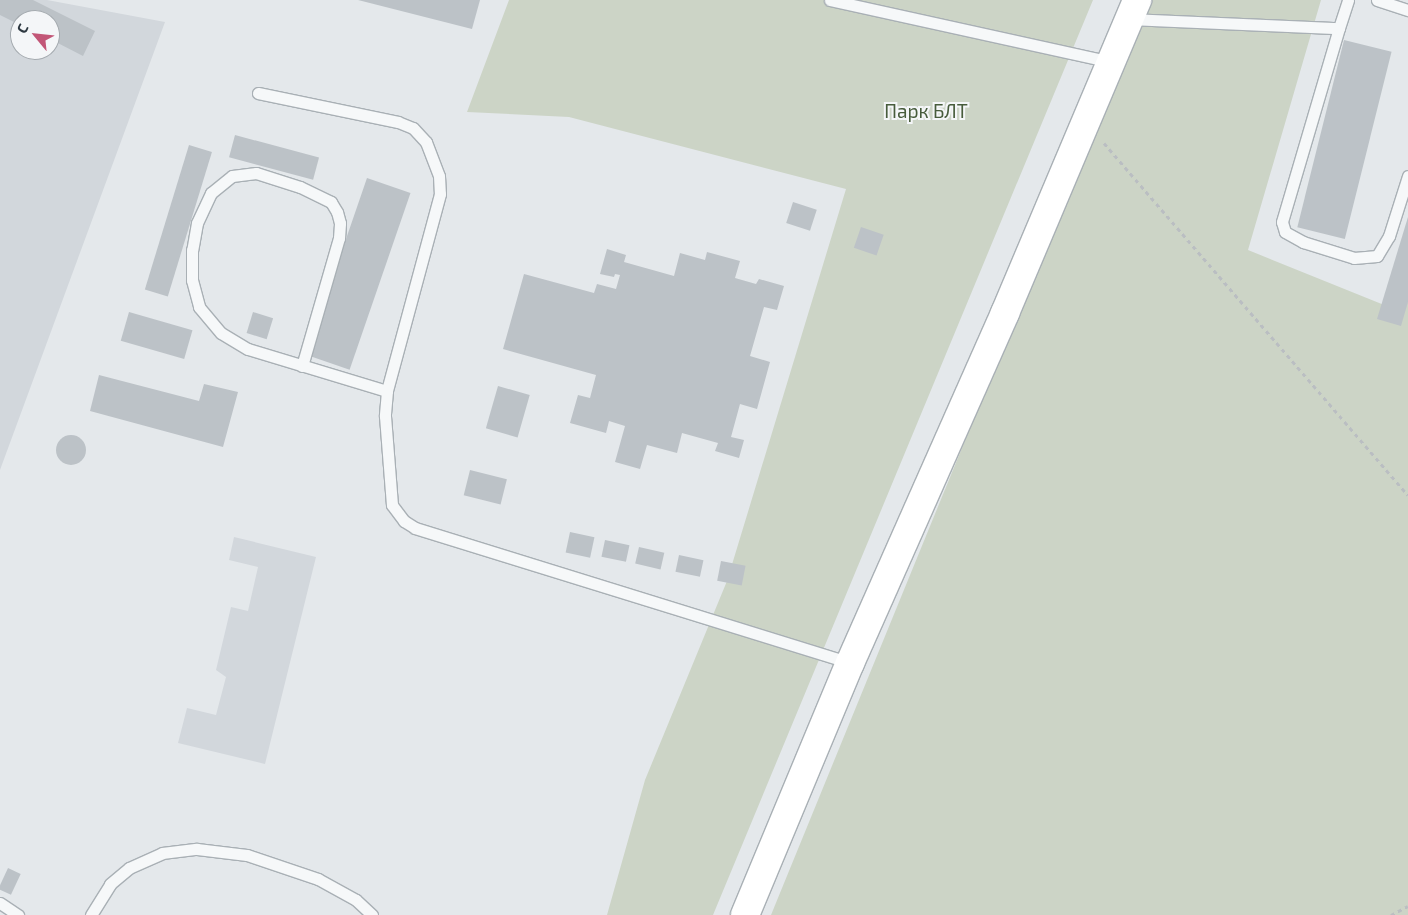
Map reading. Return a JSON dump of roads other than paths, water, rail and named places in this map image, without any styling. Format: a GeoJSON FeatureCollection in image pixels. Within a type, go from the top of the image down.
{"type":"FeatureCollection","features":[{"type":"Feature","properties":{"kind":"main road"},"geometry":{"type":"LineString","coordinates":[[745,915],[850,663],[1133,9]]}},
{"type":"Feature","properties":{"kind":"lane"},"geometry":{"type":"LineString","coordinates":[[830,0],[1111,62]]}},
{"type":"Feature","properties":{"kind":"lane"},"geometry":{"type":"LineString","coordinates":[[1348,0],[1282,222],[1285,232],[1303,242],[1354,258],[1377,256],[1389,236],[1408,176]]}},
{"type":"Feature","properties":{"kind":"lane"},"geometry":{"type":"LineString","coordinates":[[1377,0],[1408,10]]}},
{"type":"Feature","properties":{"kind":"lane"},"geometry":{"type":"LineString","coordinates":[[1133,9],[1339,28]]}},
{"type":"Feature","properties":{"kind":"lane"},"geometry":{"type":"LineString","coordinates":[[258,93],[398,122],[413,128],[426,142],[439,176],[440,194],[387,392],[384,416],[392,505],[404,521],[425,531],[850,663]]}},
{"type":"Feature","properties":{"kind":"lane"},"geometry":{"type":"LineString","coordinates":[[302,366],[339,238],[340,223],[338,212],[331,202],[292,184],[256,173],[232,176],[211,193],[197,223],[192,250],[192,280],[199,307],[221,333],[248,349],[302,366],[387,392]]}},
{"type":"Feature","properties":{"kind":"lane"},"geometry":{"type":"LineString","coordinates":[[91,915],[110,884],[128,868],[162,853],[197,849],[247,855],[318,879],[356,900],[372,915]]}},
{"type":"Feature","properties":{"kind":"lane"},"geometry":{"type":"LineString","coordinates":[[0,903],[18,915]]}},
{"type":"Feature","properties":{"kind":"park label","name":"Парк БЛТ"},"geometry":{"type":"Point","coordinates":[926,111]}}]}
